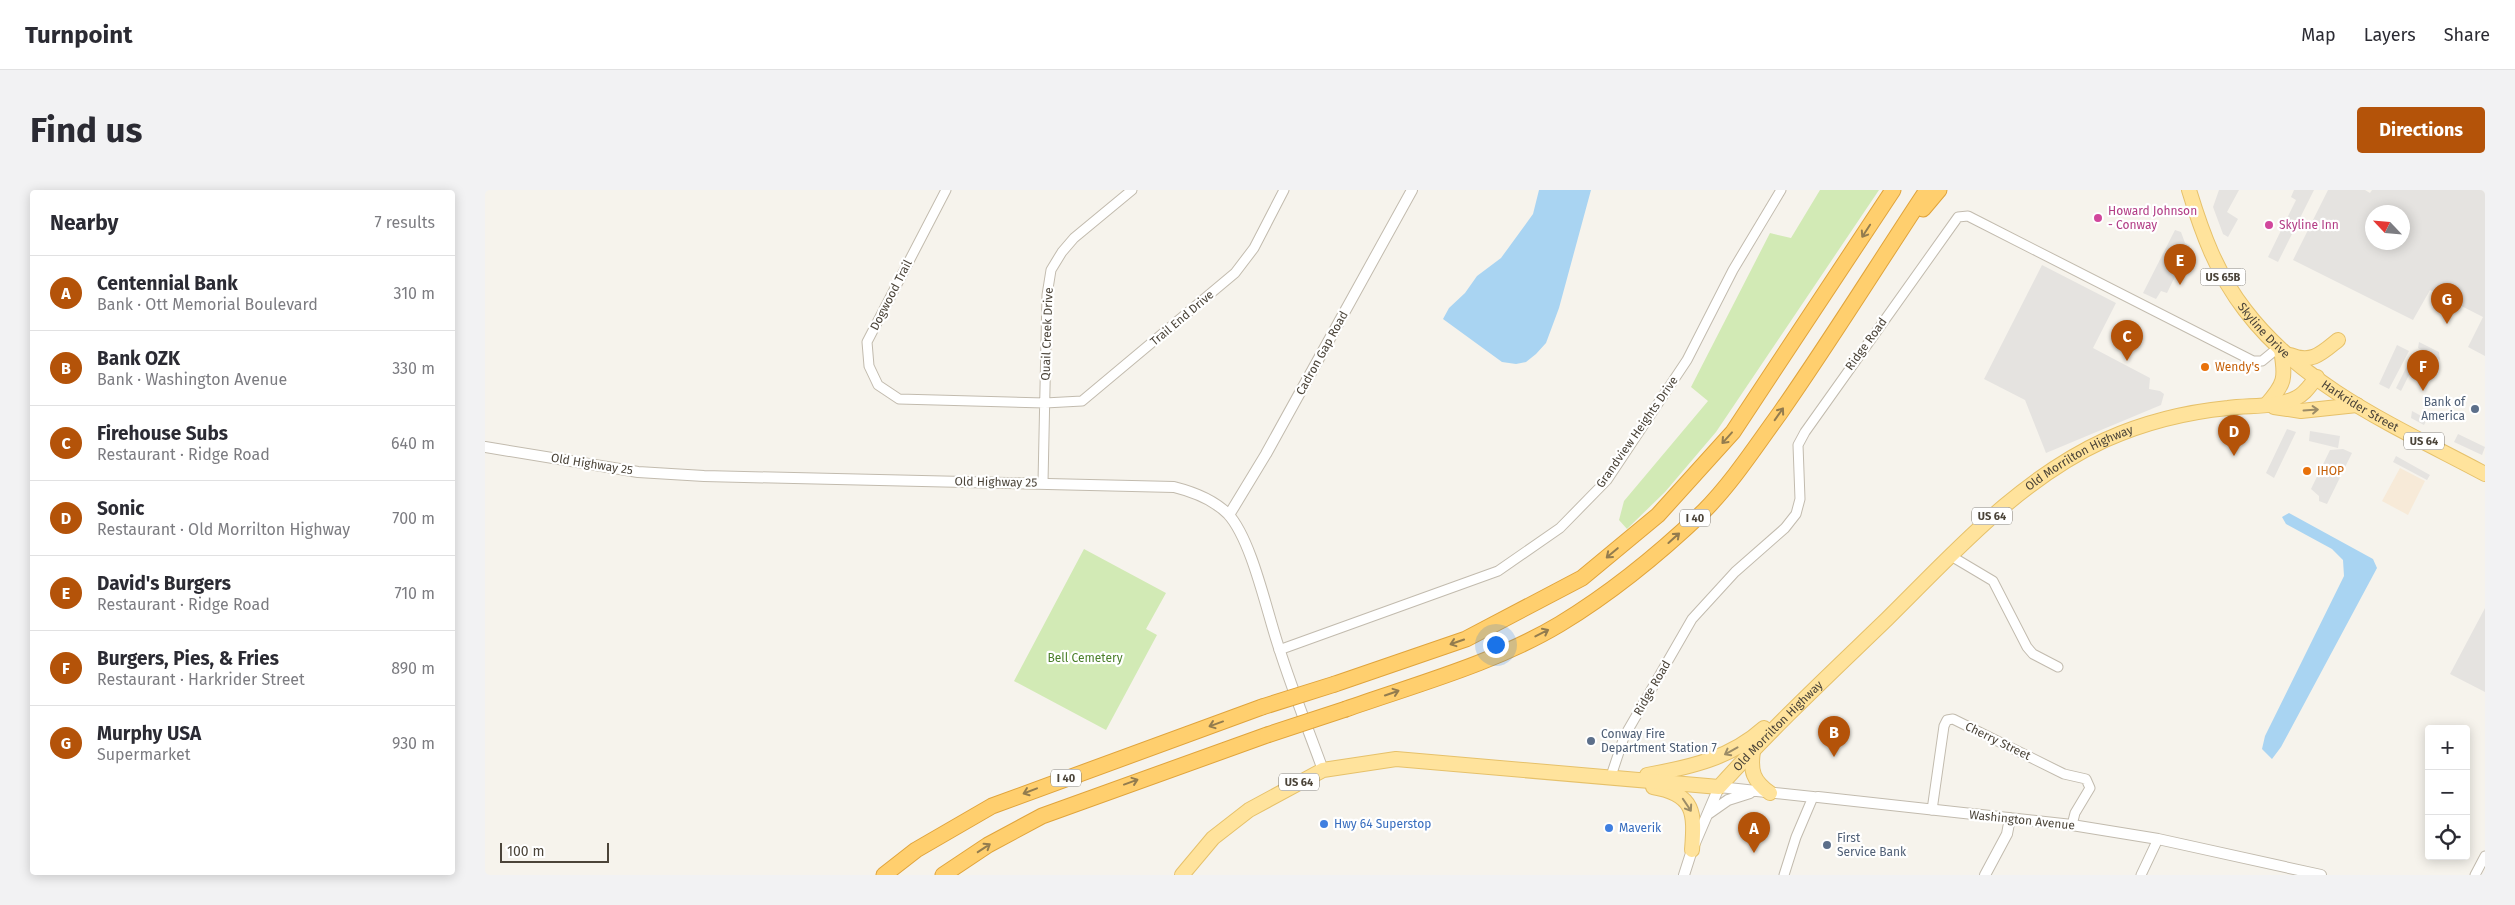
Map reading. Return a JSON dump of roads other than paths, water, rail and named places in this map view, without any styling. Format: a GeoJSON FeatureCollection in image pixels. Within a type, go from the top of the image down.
{"type":"FeatureCollection","features":[{"type":"Feature","properties":{"kind":"highway","name":"I 40"},"geometry":{"type":"LineString","coordinates":[[884,875],[916,850],[992,806],[1262,707],[1466,639],[1582,578],[1658,514],[1733,432],[1893,190]]}},
{"type":"Feature","properties":{"kind":"highway","name":"I 40"},"geometry":{"type":"LineString","coordinates":[[943,875],[988,845],[1042,816],[1267,735],[1346,710],[1455,671],[1513,648],[1559,624],[1651,558],[1704,511],[1758,444],[1812,367],[1862,287],[1927,190]]}},
{"type":"Feature","properties":{"kind":"highway"},"geometry":{"type":"LineString","coordinates":[[1862,287],[1939,190]]}},
{"type":"Feature","properties":{"kind":"main road","name":"Skyline Drive"},"geometry":{"type":"LineString","coordinates":[[2189,190],[2212,257],[2245,310],[2280,348],[2317,377]]}},
{"type":"Feature","properties":{"kind":"main road"},"geometry":{"type":"LineString","coordinates":[[2280,348],[2295,357],[2309,360],[2319,356],[2339,340]]}},
{"type":"Feature","properties":{"kind":"main road"},"geometry":{"type":"LineString","coordinates":[[2266,405],[2282,387],[2285,378],[2280,348]]}},
{"type":"Feature","properties":{"kind":"main road","name":"Old Morrilton Highway"},"geometry":{"type":"LineString","coordinates":[[1719,787],[1753,751],[1993,514],[2027,486],[2063,462],[2105,441],[2173,418],[2229,408],[2266,405],[2296,398],[2304,393],[2317,377]]}},
{"type":"Feature","properties":{"kind":"main road","name":"Harkrider Street"},"geometry":{"type":"LineString","coordinates":[[2317,377],[2357,405],[2485,474]]}},
{"type":"Feature","properties":{"kind":"main road","name":"US 64"},"geometry":{"type":"LineString","coordinates":[[2266,405],[2301,411],[2357,405]]}},
{"type":"Feature","properties":{"kind":"main road"},"geometry":{"type":"LineString","coordinates":[[1611,776],[1646,776],[1692,767],[1729,753],[1755,736],[1838,667]]}},
{"type":"Feature","properties":{"kind":"main road"},"geometry":{"type":"LineString","coordinates":[[1753,751],[1751,773],[1763,792]]}},
{"type":"Feature","properties":{"kind":"main road","name":"US 64"},"geometry":{"type":"LineString","coordinates":[[1182,875],[1213,838],[1249,810],[1284,789],[1323,770],[1396,759],[1611,776],[1719,787]]}},
{"type":"Feature","properties":{"kind":"main road"},"geometry":{"type":"LineString","coordinates":[[1611,776],[1665,789],[1685,800],[1691,807],[1694,820],[1692,850]]}},
{"type":"Feature","properties":{"kind":"street","name":"Dogwood Trail"},"geometry":{"type":"LineString","coordinates":[[946,190],[867,342],[869,366],[877,385],[899,398],[1045,403]]}},
{"type":"Feature","properties":{"kind":"street","name":"Quail Creek Drive"},"geometry":{"type":"LineString","coordinates":[[1043,482],[1047,295],[1051,270],[1074,238],[1132,190]]}},
{"type":"Feature","properties":{"kind":"street","name":"Trail End Drive"},"geometry":{"type":"LineString","coordinates":[[1045,403],[1082,401],[1235,274],[1254,248],[1284,190]]}},
{"type":"Feature","properties":{"kind":"street","name":"Cadron Gap Road"},"geometry":{"type":"LineString","coordinates":[[1229,515],[1266,454],[1412,190]]}},
{"type":"Feature","properties":{"kind":"street","name":"Grandview Heights Drive"},"geometry":{"type":"LineString","coordinates":[[1279,650],[1498,571],[1560,528],[1607,480],[1687,360],[1733,270],[1781,190]]}},
{"type":"Feature","properties":{"kind":"street","name":"Ridge Road"},"geometry":{"type":"LineString","coordinates":[[1611,776],[1624,737],[1692,619],[1735,572],[1785,528],[1796,514],[1800,499],[1799,446],[1805,432],[1959,217],[1968,216],[2253,361],[2262,361],[2280,348]]}},
{"type":"Feature","properties":{"kind":"street","name":"Old Highway 25"},"geometry":{"type":"LineString","coordinates":[[485,447],[638,472],[679,475],[1043,482],[1174,487],[1197,493],[1220,506],[1229,515],[1244,538],[1279,650],[1323,770]]}},
{"type":"Feature","properties":{"kind":"street"},"geometry":{"type":"LineString","coordinates":[[1951,556],[1993,580],[2027,647],[2033,654],[2058,667]]}},
{"type":"Feature","properties":{"kind":"street","name":"Cherry Street"},"geometry":{"type":"LineString","coordinates":[[1932,810],[1944,726],[1947,720],[1953,719],[2064,774],[2086,779],[2090,788],[2075,813],[2072,824]]}},
{"type":"Feature","properties":{"kind":"street"},"geometry":{"type":"LineString","coordinates":[[1684,875],[1692,850],[1719,787]]}},
{"type":"Feature","properties":{"kind":"street","name":"Washington Avenue"},"geometry":{"type":"LineString","coordinates":[[1719,787],[2072,824],[2158,839],[2308,874],[2321,875]]}},
{"type":"Feature","properties":{"kind":"street"},"geometry":{"type":"LineString","coordinates":[[1706,817],[1715,808],[1728,800],[1763,792]]}},
{"type":"Feature","properties":{"kind":"street"},"geometry":{"type":"LineString","coordinates":[[1784,875],[1795,838],[1815,797]]}},
{"type":"Feature","properties":{"kind":"street"},"geometry":{"type":"LineString","coordinates":[[1985,875],[2007,834],[2010,818]]}},
{"type":"Feature","properties":{"kind":"street"},"geometry":{"type":"LineString","coordinates":[[2141,875],[2158,839]]}},
{"type":"Feature","properties":{"kind":"street"},"geometry":{"type":"LineString","coordinates":[[2475,875],[2485,856]]}},
{"type":"Feature","properties":{"kind":"water"},"geometry":{"type":"Polygon","coordinates":[[[1539,190],[1591,190],[1559,308],[1546,343],[1526,362],[1516,364],[1502,362],[1443,319],[1449,308],[1465,293],[1477,276],[1501,258],[1533,214],[1539,190]]]}},
{"type":"Feature","properties":{"kind":"water"},"geometry":{"type":"Polygon","coordinates":[[[2289,513],[2373,559],[2377,568],[2281,747],[2272,759],[2262,749],[2265,736],[2344,576],[2343,560],[2332,549],[2286,524],[2282,517],[2289,513]]]}},
{"type":"Feature","properties":{"kind":"place","name":"Howard Johnson - Conway"},"geometry":{"type":"Point","coordinates":[2098,218]}},
{"type":"Feature","properties":{"kind":"place","name":"Skyline Inn"},"geometry":{"type":"Point","coordinates":[2269,225]}},
{"type":"Feature","properties":{"kind":"place","name":"David's Burgers"},"geometry":{"type":"Point","coordinates":[2180,285]}},
{"type":"Feature","properties":{"kind":"place","name":"Murphy USA"},"geometry":{"type":"Point","coordinates":[2447,324]}},
{"type":"Feature","properties":{"kind":"place","name":"Firehouse Subs"},"geometry":{"type":"Point","coordinates":[2127,361]}},
{"type":"Feature","properties":{"kind":"place","name":"Wendy's"},"geometry":{"type":"Point","coordinates":[2205,367]}},
{"type":"Feature","properties":{"kind":"place","name":"Burgers, Pies, & Fries"},"geometry":{"type":"Point","coordinates":[2423,391]}},
{"type":"Feature","properties":{"kind":"place","name":"Bank of America"},"geometry":{"type":"Point","coordinates":[2475,409]}},
{"type":"Feature","properties":{"kind":"place","name":"Sonic"},"geometry":{"type":"Point","coordinates":[2234,456]}},
{"type":"Feature","properties":{"kind":"place","name":"IHOP"},"geometry":{"type":"Point","coordinates":[2307,471]}},
{"type":"Feature","properties":{"kind":"place","name":"Conway Fire Department Station 7"},"geometry":{"type":"Point","coordinates":[1591,741]}},
{"type":"Feature","properties":{"kind":"place","name":"Bank OZK"},"geometry":{"type":"Point","coordinates":[1834,757]}},
{"type":"Feature","properties":{"kind":"place","name":"Hwy 64 Superstop"},"geometry":{"type":"Point","coordinates":[1324,824]}},
{"type":"Feature","properties":{"kind":"place","name":"Maverik"},"geometry":{"type":"Point","coordinates":[1609,828]}},
{"type":"Feature","properties":{"kind":"place","name":"First Service Bank"},"geometry":{"type":"Point","coordinates":[1827,845]}},
{"type":"Feature","properties":{"kind":"place","name":"Centennial Bank"},"geometry":{"type":"Point","coordinates":[1754,853]}},
{"type":"Feature","properties":{"kind":"park label","name":"Bell Cemetery"},"geometry":{"type":"Point","coordinates":[1085,658]}}]}
